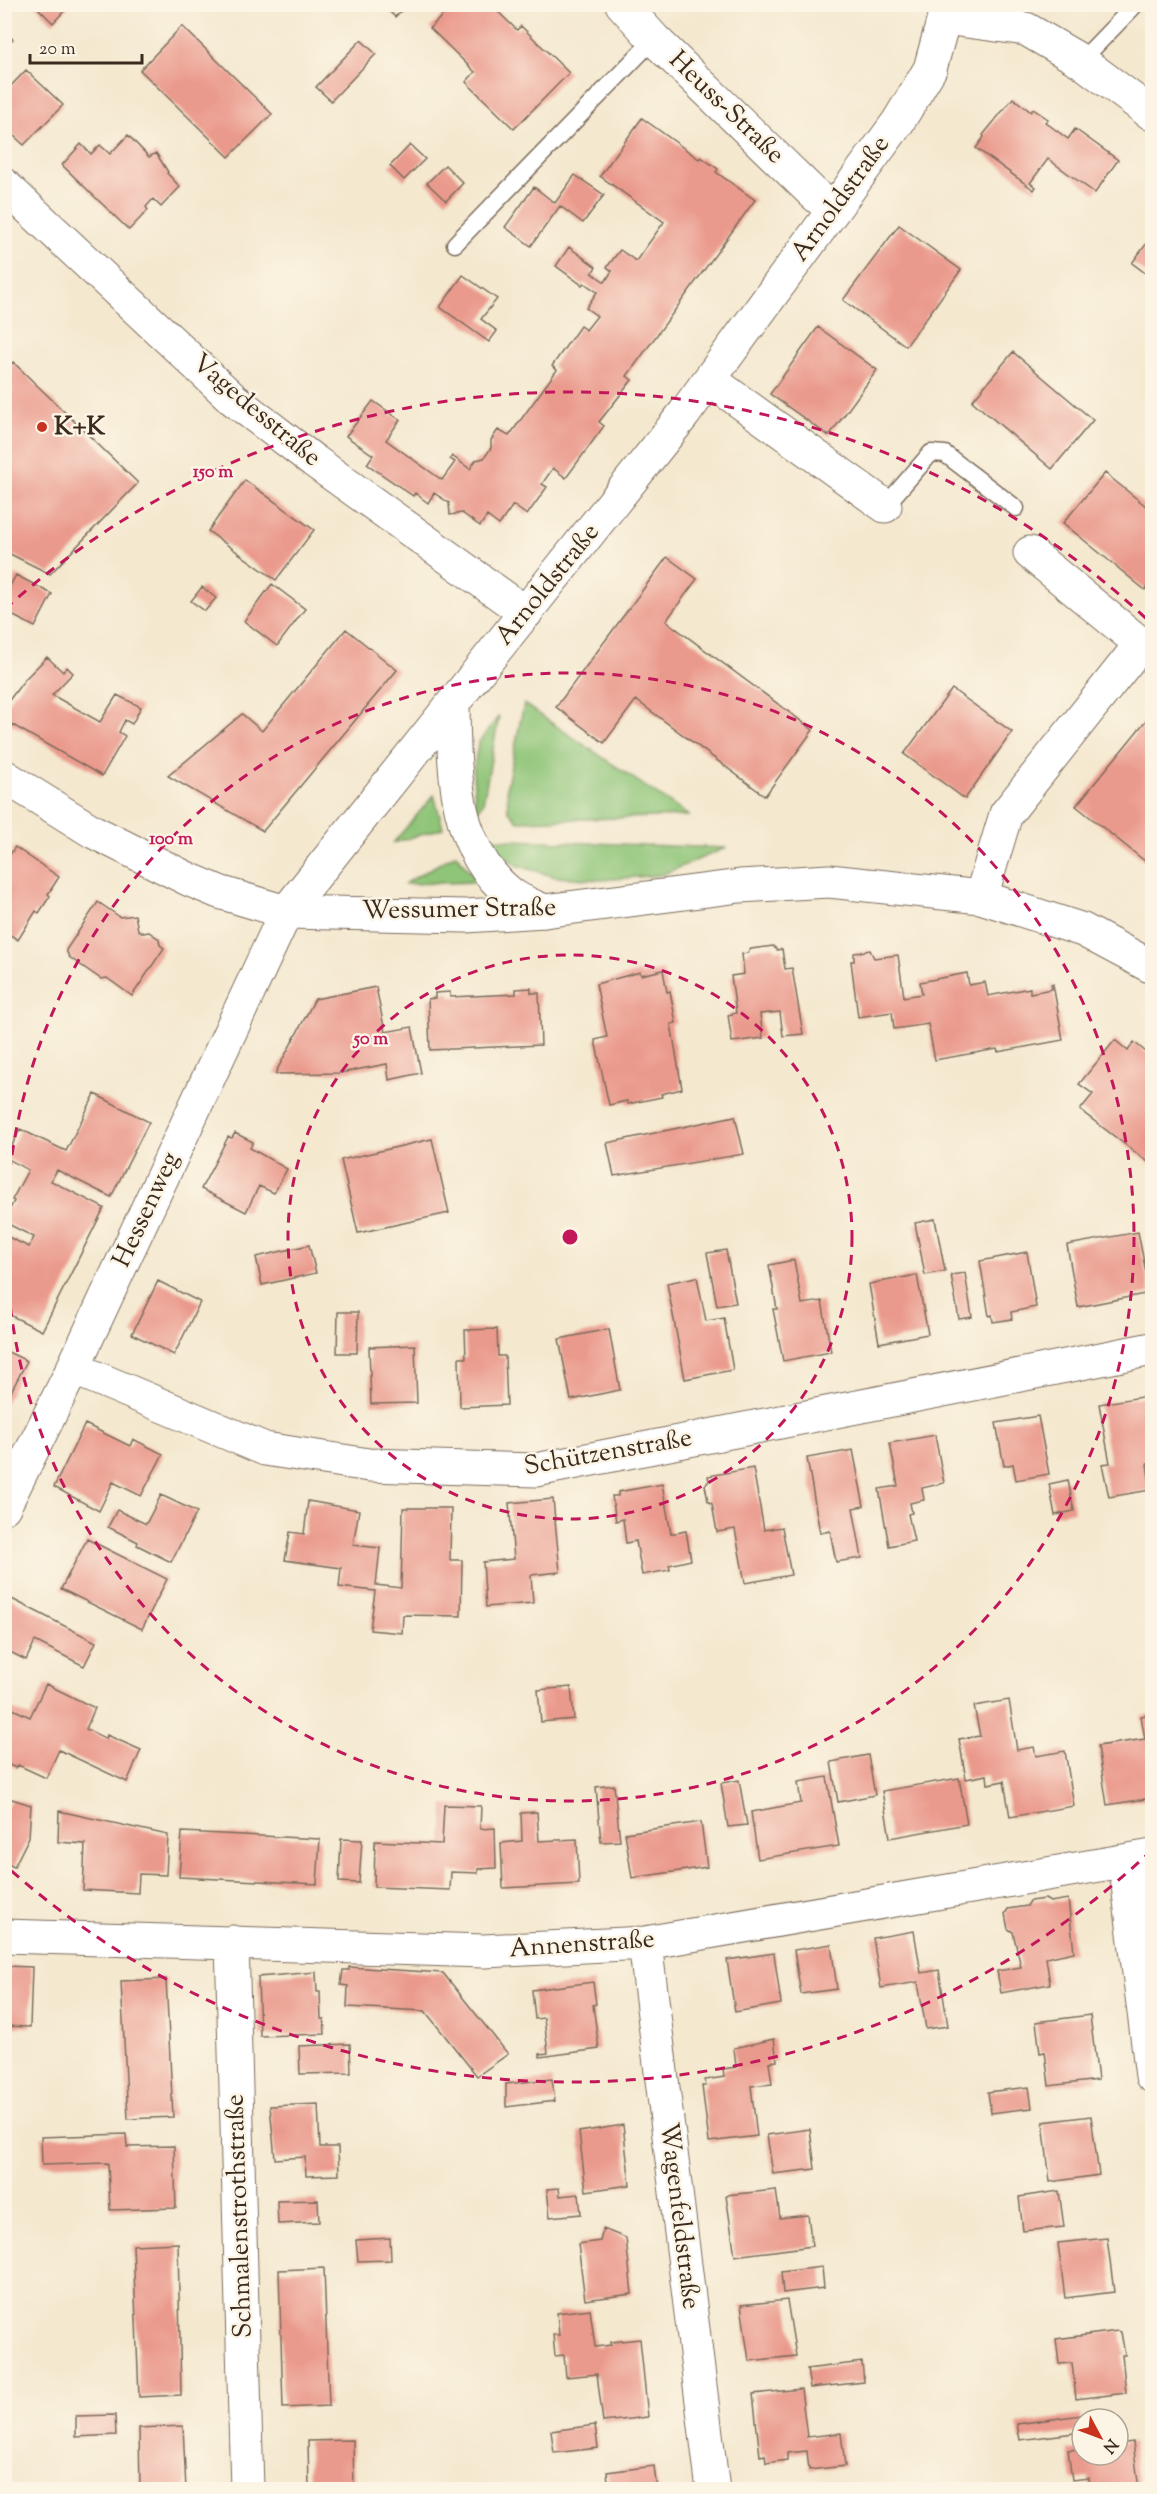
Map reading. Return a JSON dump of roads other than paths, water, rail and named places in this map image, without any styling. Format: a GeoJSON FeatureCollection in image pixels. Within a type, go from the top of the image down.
{"type":"FeatureCollection","features":[{"type":"Feature","properties":{"kind":"street","name":"Heuss-Straße"},"geometry":{"type":"LineString","coordinates":[[622,4],[654,39],[814,194],[833,209]]}},
{"type":"Feature","properties":{"kind":"street"},"geometry":{"type":"LineString","coordinates":[[944,11],[1026,28],[1081,61],[1152,114]]}},
{"type":"Feature","properties":{"kind":"street","name":"Arnoldstraße"},"geometry":{"type":"LineString","coordinates":[[286,912],[710,380],[898,122],[930,69],[944,11]]}},
{"type":"Feature","properties":{"kind":"street","name":"Vagedesstraße"},"geometry":{"type":"LineString","coordinates":[[5,186],[233,399],[314,461],[526,613]]}},
{"type":"Feature","properties":{"kind":"street"},"geometry":{"type":"LineString","coordinates":[[710,380],[885,506]]}},
{"type":"Feature","properties":{"kind":"street"},"geometry":{"type":"LineString","coordinates":[[981,897],[1006,814],[1147,649],[1030,553]]}},
{"type":"Feature","properties":{"kind":"street"},"geometry":{"type":"LineString","coordinates":[[453,704],[454,755],[459,802],[470,842],[490,873],[512,895],[544,911]]}},
{"type":"Feature","properties":{"kind":"street","name":"Wessumer Straße"},"geometry":{"type":"LineString","coordinates":[[4,776],[92,831],[188,879],[219,892],[286,912],[466,916],[544,911],[740,886],[829,880],[981,897],[1083,930],[1152,967]]}},
{"type":"Feature","properties":{"kind":"street","name":"Hessenweg"},"geometry":{"type":"LineString","coordinates":[[4,1507],[73,1368],[286,912]]}},
{"type":"Feature","properties":{"kind":"street","name":"Schützenstraße"},"geometry":{"type":"LineString","coordinates":[[73,1368],[265,1449],[369,1466],[536,1470],[1152,1348]]}},
{"type":"Feature","properties":{"kind":"street"},"geometry":{"type":"LineString","coordinates":[[1138,1859],[1152,2076]]}},
{"type":"Feature","properties":{"kind":"street","name":"Annenstraße"},"geometry":{"type":"LineString","coordinates":[[4,1936],[484,1952],[645,1943],[1138,1859]]}},
{"type":"Feature","properties":{"kind":"street","name":"Schmalenstrothstraße"},"geometry":{"type":"LineString","coordinates":[[232,1942],[247,2490]]}},
{"type":"Feature","properties":{"kind":"street","name":"Wagenfeldstraße"},"geometry":{"type":"LineString","coordinates":[[645,1943],[713,2490]]}},
{"type":"Feature","properties":{"kind":"lane"},"geometry":{"type":"LineString","coordinates":[[1081,61],[1136,4]]}},
{"type":"Feature","properties":{"kind":"lane"},"geometry":{"type":"LineString","coordinates":[[455,244],[654,39]]}},
{"type":"Feature","properties":{"kind":"lane"},"geometry":{"type":"LineString","coordinates":[[885,506],[931,453],[945,454],[1016,508]]}},
{"type":"Feature","properties":{"kind":"place","name":"K+K"},"geometry":{"type":"Point","coordinates":[42,427]}}]}
